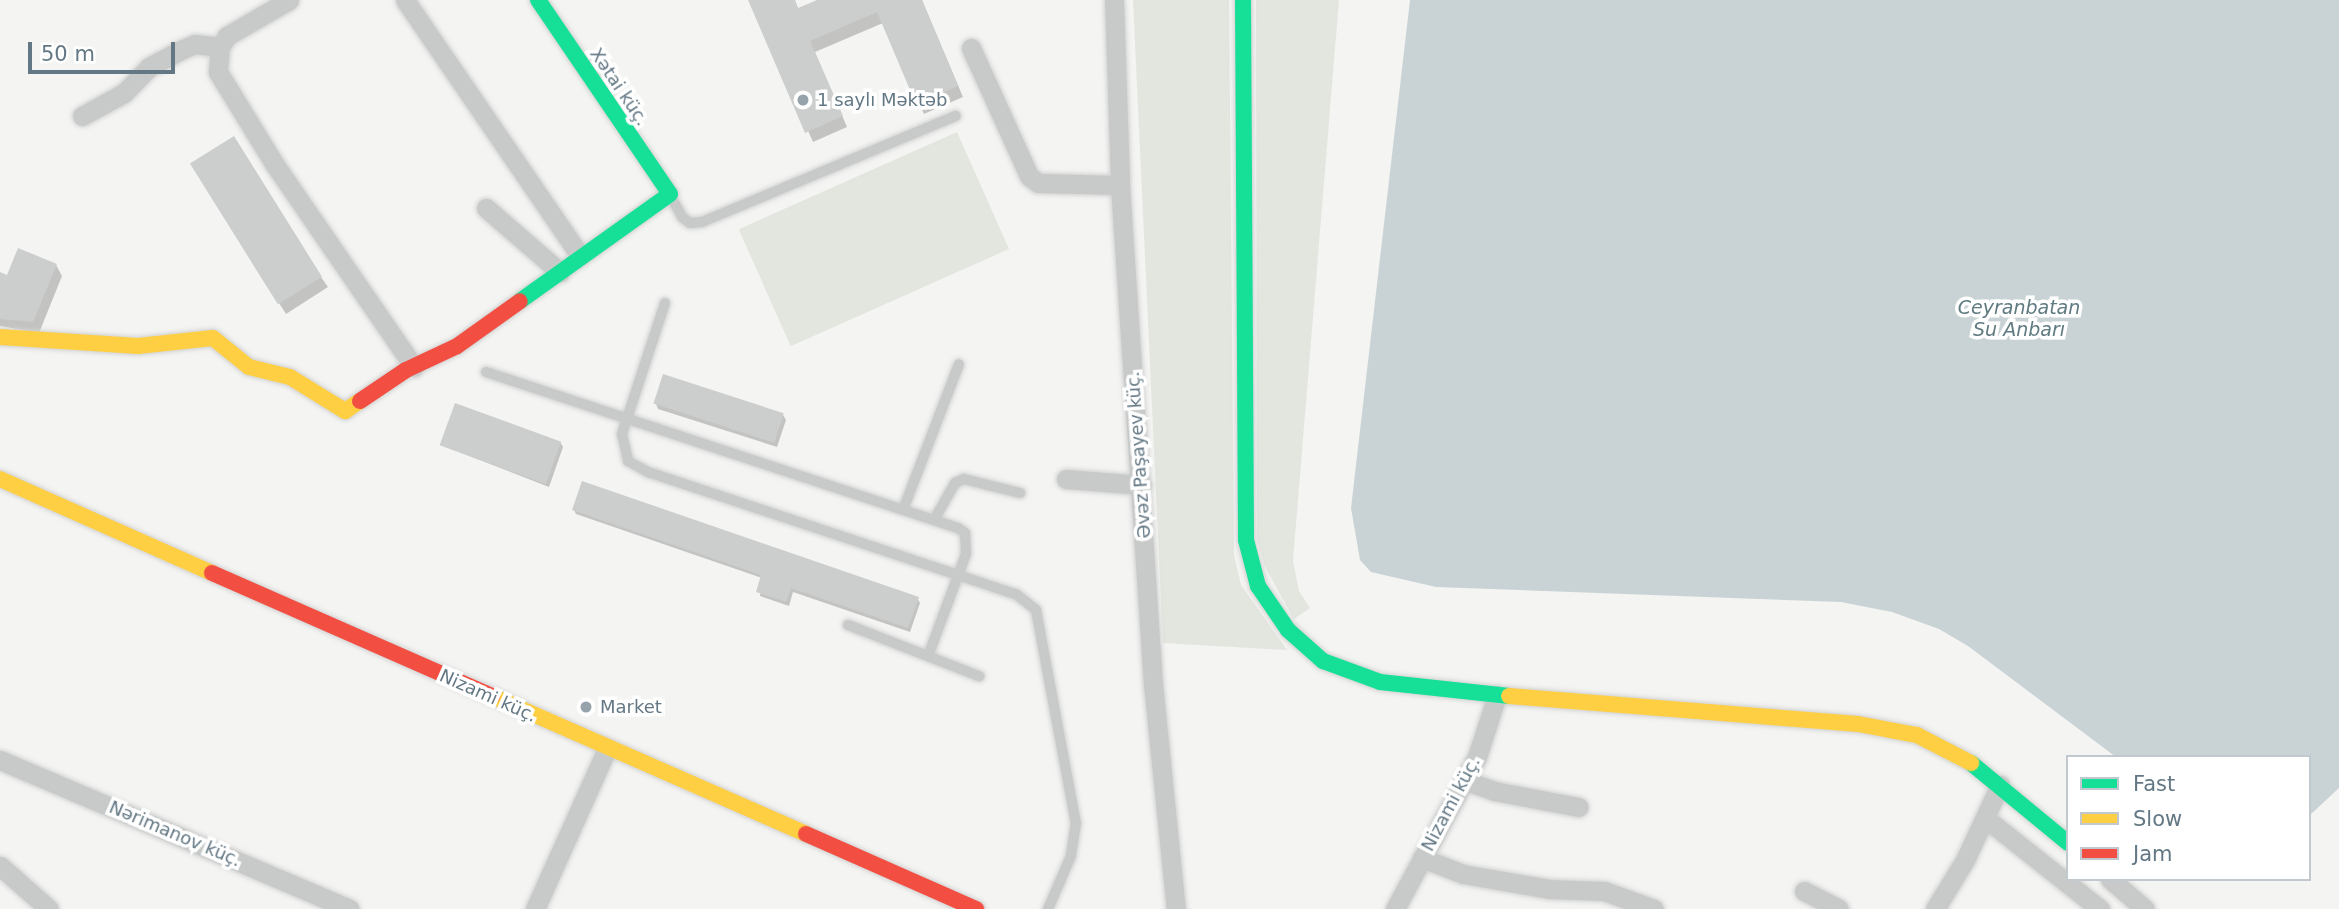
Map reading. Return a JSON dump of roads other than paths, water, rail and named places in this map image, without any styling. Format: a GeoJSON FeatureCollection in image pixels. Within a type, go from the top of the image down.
{"type":"FeatureCollection","features":[{"type":"Feature","properties":{"kind":"street"},"geometry":{"type":"LineString","coordinates":[[289,0],[227,36],[220,47],[218,72],[230,98],[414,367]]}},
{"type":"Feature","properties":{"kind":"street"},"geometry":{"type":"LineString","coordinates":[[405,0],[580,256]]}},
{"type":"Feature","properties":{"kind":"street","name":"Xətai küç."},"geometry":{"type":"LineString","coordinates":[[538,0],[670,194]]}},
{"type":"Feature","properties":{"kind":"street","name":"Əvəz Paşayev küç."},"geometry":{"type":"LineString","coordinates":[[1114,0],[1120,185],[1142,485],[1153,684],[1176,909]]}},
{"type":"Feature","properties":{"kind":"street"},"geometry":{"type":"LineString","coordinates":[[1242,0],[1250,563],[1268,604],[1288,630],[1340,670],[1380,682],[1497,695],[1889,728],[1947,748],[2000,785],[2066,841]]}},
{"type":"Feature","properties":{"kind":"street"},"geometry":{"type":"LineString","coordinates":[[82,117],[124,93],[149,67],[183,48],[195,44],[220,47]]}},
{"type":"Feature","properties":{"kind":"street"},"geometry":{"type":"LineString","coordinates":[[971,48],[1029,176],[1038,183],[1120,185]]}},
{"type":"Feature","properties":{"kind":"street"},"geometry":{"type":"LineString","coordinates":[[0,337],[138,346],[213,338],[249,367],[280,372],[345,411],[414,367],[457,346],[670,194]]}},
{"type":"Feature","properties":{"kind":"street"},"geometry":{"type":"LineString","coordinates":[[486,208],[560,272]]}},
{"type":"Feature","properties":{"kind":"street"},"geometry":{"type":"LineString","coordinates":[[1066,479],[1142,485]]}},
{"type":"Feature","properties":{"kind":"street","name":"Nizami küç."},"geometry":{"type":"LineString","coordinates":[[0,480],[976,909]]}},
{"type":"Feature","properties":{"kind":"street","name":"Nizami küç."},"geometry":{"type":"LineString","coordinates":[[1395,909],[1489,728],[1497,695]]}},
{"type":"Feature","properties":{"kind":"street"},"geometry":{"type":"LineString","coordinates":[[535,909],[607,749]]}},
{"type":"Feature","properties":{"kind":"street","name":"Nərimanov küç."},"geometry":{"type":"LineString","coordinates":[[0,760],[350,909]]}},
{"type":"Feature","properties":{"kind":"street"},"geometry":{"type":"LineString","coordinates":[[1464,780],[1502,793],[1579,807]]}},
{"type":"Feature","properties":{"kind":"street"},"geometry":{"type":"LineString","coordinates":[[1935,909],[2000,785]]}},
{"type":"Feature","properties":{"kind":"street"},"geometry":{"type":"LineString","coordinates":[[1985,818],[2100,909]]}},
{"type":"Feature","properties":{"kind":"street"},"geometry":{"type":"LineString","coordinates":[[1422,858],[1463,874],[1549,889],[1604,891],[1654,909]]}},
{"type":"Feature","properties":{"kind":"street"},"geometry":{"type":"LineString","coordinates":[[0,866],[49,909]]}},
{"type":"Feature","properties":{"kind":"street"},"geometry":{"type":"LineString","coordinates":[[2112,881],[2145,909]]}},
{"type":"Feature","properties":{"kind":"street"},"geometry":{"type":"LineString","coordinates":[[1804,891],[1839,909]]}},
{"type":"Feature","properties":{"kind":"lane"},"geometry":{"type":"LineString","coordinates":[[670,194],[682,217],[690,223],[702,222],[956,116]]}},
{"type":"Feature","properties":{"kind":"lane"},"geometry":{"type":"LineString","coordinates":[[665,303],[628,415],[622,450],[628,461],[648,472],[1017,595],[1036,610],[1076,823],[1071,856],[1048,909]]}},
{"type":"Feature","properties":{"kind":"lane"},"geometry":{"type":"LineString","coordinates":[[903,510],[959,364]]}},
{"type":"Feature","properties":{"kind":"lane"},"geometry":{"type":"LineString","coordinates":[[486,372],[628,415],[965,533],[966,554],[928,656]]}},
{"type":"Feature","properties":{"kind":"lane"},"geometry":{"type":"LineString","coordinates":[[934,520],[955,482],[964,479],[1020,494]]}},
{"type":"Feature","properties":{"kind":"lane"},"geometry":{"type":"LineString","coordinates":[[848,625],[979,676]]}},
{"type":"Feature","properties":{"kind":"water","name":"Ceyranbatan Su Anbarı"},"geometry":{"type":"Polygon","coordinates":[[[1410,0],[2339,0],[2339,788],[2311,814],[2311,755],[2113,755],[1968,646],[1939,629],[1892,612],[1841,602],[1436,587],[1371,572],[1360,560],[1351,508],[1410,0]]]}},
{"type":"Feature","properties":{"kind":"place","name":"1 saylı Məktəb"},"geometry":{"type":"Point","coordinates":[803,100]}},
{"type":"Feature","properties":{"kind":"place","name":"Market"},"geometry":{"type":"Point","coordinates":[586,707]}}]}
